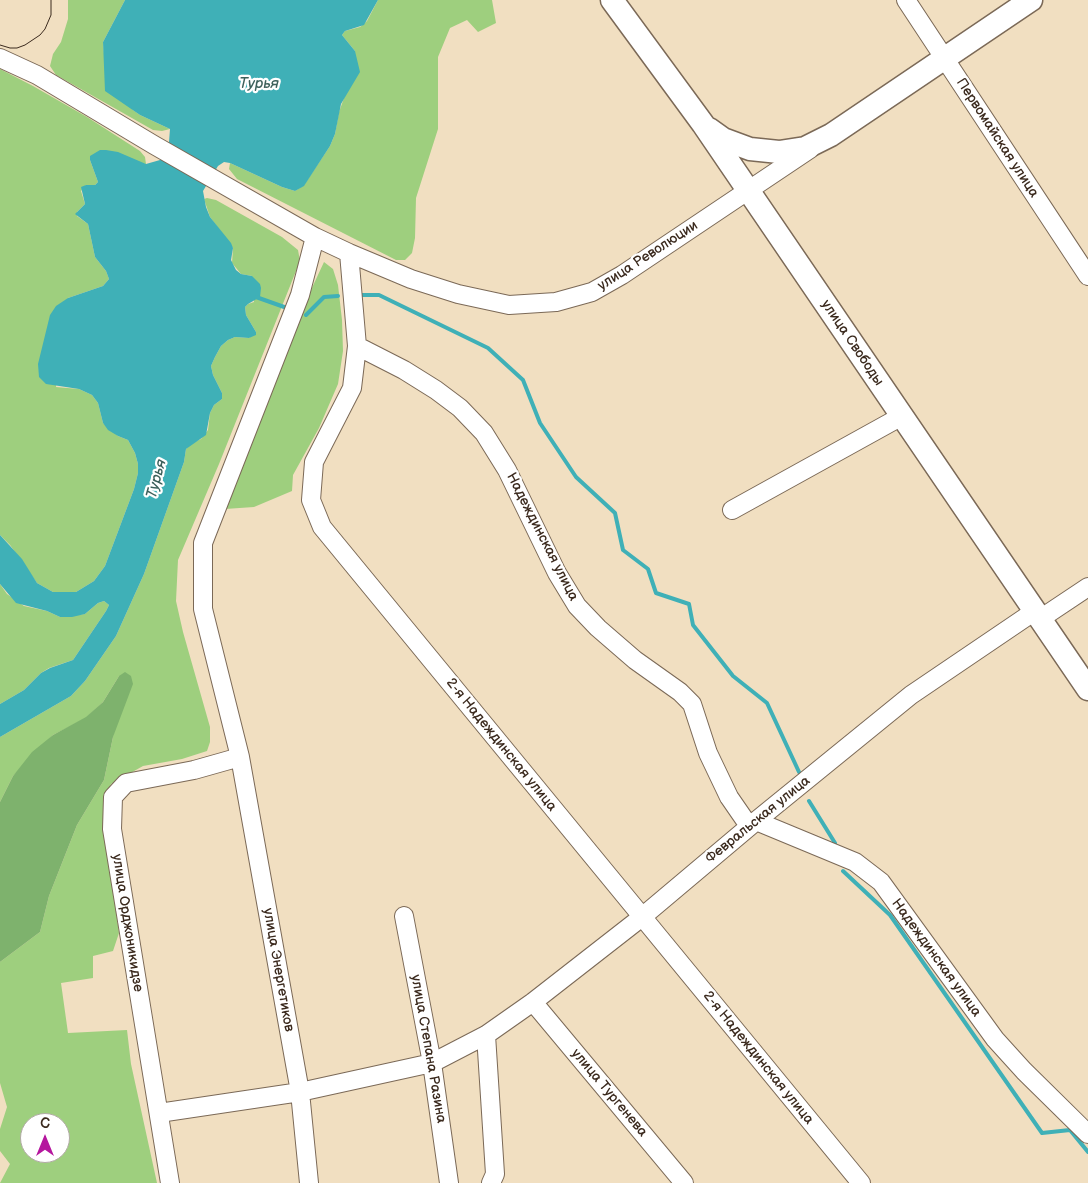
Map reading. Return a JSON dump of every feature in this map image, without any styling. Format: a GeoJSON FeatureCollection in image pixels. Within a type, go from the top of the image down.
{"type":"FeatureCollection","features":[{"type":"Feature","properties":{"kind":"main road","name":"улица Свободы"},"geometry":{"type":"LineString","coordinates":[[612,0],[703,124],[1088,689]]}},
{"type":"Feature","properties":{"kind":"main road","name":"улица Революции"},"geometry":{"type":"LineString","coordinates":[[831,135],[1031,0]]}},
{"type":"Feature","properties":{"kind":"main road"},"geometry":{"type":"LineString","coordinates":[[703,124],[723,140],[750,149],[779,152],[805,148],[831,135]]}},
{"type":"Feature","properties":{"kind":"street","name":"Первомайская улица"},"geometry":{"type":"LineString","coordinates":[[906,0],[1088,276]]}},
{"type":"Feature","properties":{"kind":"street","name":"улица Революции"},"geometry":{"type":"LineString","coordinates":[[0,58],[37,74],[154,145],[315,236],[350,253],[412,279],[458,294],[509,305],[556,302],[592,292],[831,135]]}},
{"type":"Feature","properties":{"kind":"street","name":"улица Энергетиков"},"geometry":{"type":"LineString","coordinates":[[309,1183],[300,1092],[240,757],[203,609],[202,543],[300,295],[315,236]]}},
{"type":"Feature","properties":{"kind":"street","name":"2-я Надеждинская улица"},"geometry":{"type":"LineString","coordinates":[[350,253],[357,346],[352,388],[314,462],[311,500],[322,527],[861,1183]]}},
{"type":"Feature","properties":{"kind":"street","name":"Надеждинская улица"},"geometry":{"type":"LineString","coordinates":[[357,346],[404,370],[436,390],[460,408],[484,433],[507,470],[557,573],[577,606],[605,635],[635,660],[680,692],[692,704],[708,753],[729,797],[753,824],[855,862],[881,882],[995,1039],[1024,1071],[1088,1134]]}},
{"type":"Feature","properties":{"kind":"street"},"geometry":{"type":"LineString","coordinates":[[732,510],[902,416]]}},
{"type":"Feature","properties":{"kind":"street","name":"Февральская улица"},"geometry":{"type":"LineString","coordinates":[[159,1112],[300,1092],[432,1063],[486,1034],[533,1002],[642,917],[911,695],[1029,615],[1046,615],[1088,588]]}},
{"type":"Feature","properties":{"kind":"street","name":"улица Орджоникидзе"},"geometry":{"type":"LineString","coordinates":[[170,1183],[112,829],[113,796],[126,783],[194,770],[240,757]]}},
{"type":"Feature","properties":{"kind":"street","name":"улица Степана Разина"},"geometry":{"type":"LineString","coordinates":[[404,916],[432,1063],[449,1183]]}},
{"type":"Feature","properties":{"kind":"street","name":"улица Тургенева"},"geometry":{"type":"LineString","coordinates":[[533,1002],[684,1183]]}},
{"type":"Feature","properties":{"kind":"street"},"geometry":{"type":"LineString","coordinates":[[486,1034],[496,1180]]}},
{"type":"Feature","properties":{"kind":"green space"},"geometry":{"type":"Polygon","coordinates":[[[68,0],[125,0],[103,42],[105,65],[133,110],[170,129],[162,131],[153,130],[56,75],[50,66],[53,54],[61,42],[68,19],[68,0]]]}},
{"type":"Feature","properties":{"kind":"green space"},"geometry":{"type":"Polygon","coordinates":[[[378,0],[492,0],[496,23],[478,32],[467,20],[450,28],[438,57],[438,129],[416,198],[415,238],[412,253],[405,260],[396,260],[237,179],[229,169],[230,163],[295,191],[304,185],[330,146],[335,134],[355,51],[342,35],[345,31],[360,27],[367,21],[378,0]]]}},
{"type":"Feature","properties":{"kind":"green space"},"geometry":{"type":"Polygon","coordinates":[[[0,69],[87,117],[140,151],[145,157],[146,164],[90,160],[98,182],[95,185],[86,185],[81,191],[85,204],[77,212],[77,216],[88,224],[95,257],[106,271],[109,279],[103,286],[68,298],[56,387],[79,389],[92,395],[98,403],[103,423],[118,436],[128,440],[135,453],[138,473],[134,489],[105,566],[94,581],[76,592],[53,592],[37,583],[10,545],[0,535],[0,69]]]}},
{"type":"Feature","properties":{"kind":"green space"},"geometry":{"type":"Polygon","coordinates":[[[207,198],[216,200],[282,237],[298,250],[300,261],[219,464],[178,560],[176,601],[210,727],[210,742],[207,751],[182,759],[143,766],[111,784],[104,802],[105,828],[119,933],[113,951],[93,956],[93,978],[61,983],[68,1033],[127,1030],[131,1064],[157,1183],[0,1183],[10,1164],[0,1151],[0,1129],[7,1107],[0,1083],[0,962],[40,932],[49,896],[77,825],[104,780],[113,737],[119,676],[103,702],[86,718],[53,735],[13,776],[0,802],[0,737],[71,696],[85,681],[116,636],[144,574],[184,462],[186,449],[192,443],[201,439],[208,430],[210,413],[214,405],[222,399],[222,393],[213,375],[211,366],[215,357],[221,346],[228,340],[235,337],[249,338],[256,332],[246,315],[245,307],[254,302],[252,276],[241,274],[232,263],[233,248],[210,217],[204,199],[207,198]]]}},
{"type":"Feature","properties":{"kind":"green space"},"geometry":{"type":"Polygon","coordinates":[[[324,262],[333,269],[338,285],[343,351],[338,384],[319,428],[293,475],[292,491],[254,507],[225,509],[304,305],[324,262]]]}},
{"type":"Feature","properties":{"kind":"green space"},"geometry":{"type":"Polygon","coordinates":[[[0,584],[7,594],[24,606],[47,611],[60,617],[85,614],[98,603],[104,601],[109,605],[73,660],[49,668],[41,673],[24,690],[0,704],[0,584]]]}},
{"type":"Feature","properties":{"kind":"green space"},"geometry":{"type":"Polygon","coordinates":[[[125,672],[131,676],[133,684],[113,737],[104,780],[77,825],[49,896],[40,932],[0,962],[0,802],[13,776],[32,752],[53,735],[86,717],[103,702],[119,676],[125,672]]]}},
{"type":"Feature","properties":{"kind":"water","name":"Турья"},"geometry":{"type":"Polygon","coordinates":[[[125,0],[378,0],[364,25],[345,31],[342,35],[355,51],[360,72],[341,104],[335,134],[330,146],[304,186],[295,191],[224,162],[218,166],[203,191],[210,217],[231,243],[233,248],[231,260],[236,270],[241,274],[252,276],[260,284],[260,297],[245,307],[246,315],[256,335],[249,338],[235,337],[228,340],[221,346],[215,357],[211,366],[213,375],[222,393],[222,399],[214,405],[210,413],[206,435],[186,449],[184,462],[144,574],[116,636],[85,681],[71,696],[0,737],[0,704],[24,690],[41,673],[73,660],[109,605],[104,601],[98,603],[85,614],[60,617],[47,611],[16,603],[0,584],[0,535],[22,559],[37,583],[53,592],[76,592],[94,581],[105,566],[134,489],[138,473],[135,453],[128,440],[108,430],[103,423],[98,403],[92,395],[79,389],[46,384],[39,377],[38,364],[50,315],[56,306],[68,298],[103,286],[109,279],[106,271],[95,257],[88,224],[75,214],[85,204],[81,187],[95,185],[98,182],[90,156],[100,150],[106,150],[118,152],[146,164],[160,160],[169,142],[170,129],[140,115],[105,91],[103,42],[125,0]]]}},
{"type":"Feature","properties":{"kind":"waterway"},"geometry":{"type":"LineString","coordinates":[[360,295],[379,295],[488,348],[523,380],[540,423],[576,477],[615,513],[623,550],[648,569],[656,593],[689,604],[693,625],[733,676],[767,703],[799,772]]}},
{"type":"Feature","properties":{"kind":"waterway"},"geometry":{"type":"LineString","coordinates":[[306,315],[324,297],[338,296]]}},
{"type":"Feature","properties":{"kind":"waterway"},"geometry":{"type":"LineString","coordinates":[[256,297],[287,308]]}},
{"type":"Feature","properties":{"kind":"waterway"},"geometry":{"type":"LineString","coordinates":[[809,801],[835,843]]}},
{"type":"Feature","properties":{"kind":"waterway"},"geometry":{"type":"LineString","coordinates":[[843,871],[890,915],[1042,1133],[1070,1130],[1088,1152]]}},
{"type":"Feature","properties":{"kind":"tram line"},"geometry":{"type":"LineString","coordinates":[[0,45],[17,48],[40,35],[51,15],[51,0]]}}]}
